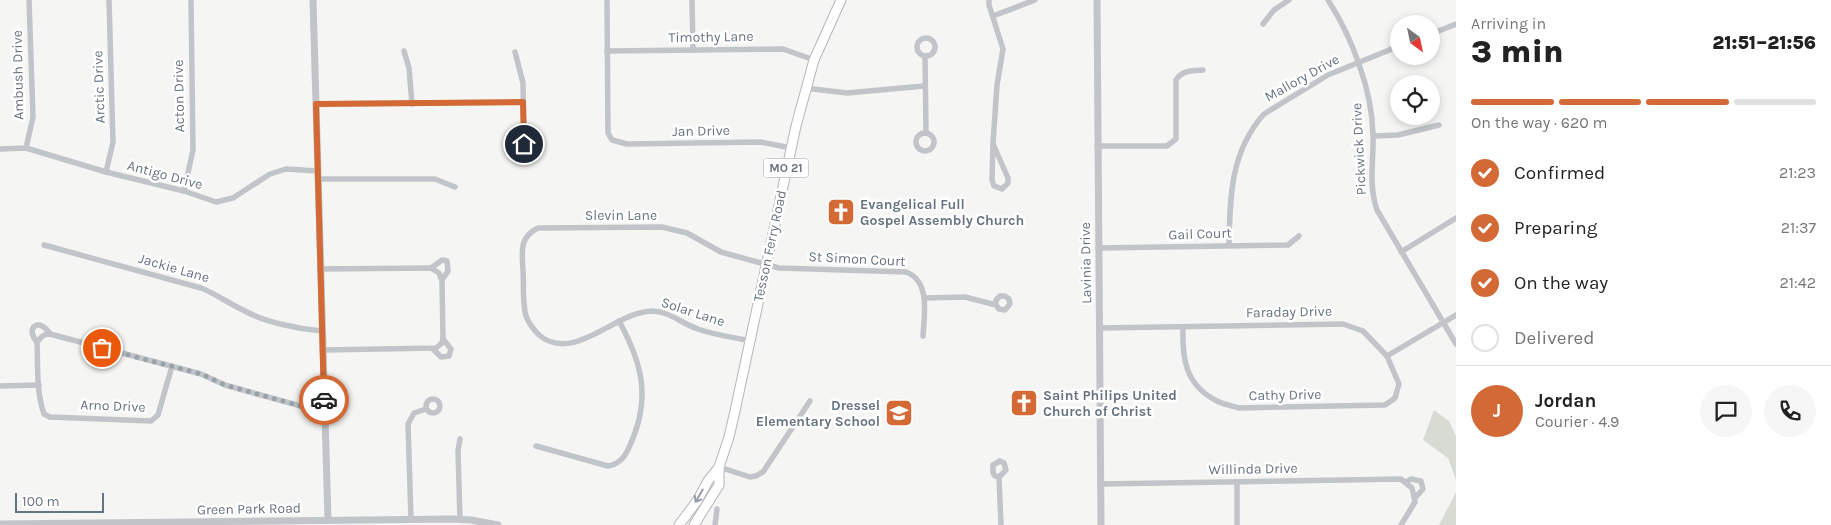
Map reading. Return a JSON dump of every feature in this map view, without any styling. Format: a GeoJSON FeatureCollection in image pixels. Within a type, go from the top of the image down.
{"type":"FeatureCollection","features":[{"type":"Feature","properties":{"kind":"main road","name":"Tesson Ferry Road"},"geometry":{"type":"LineString","coordinates":[[694,525],[718,485],[720,467],[729,437],[791,148],[806,88],[814,60],[841,0]]}},
{"type":"Feature","properties":{"kind":"main road","name":"Tesson Ferry Road"},"geometry":{"type":"LineString","coordinates":[[679,525],[697,501],[708,481],[720,467]]}},
{"type":"Feature","properties":{"kind":"street","name":"Ambush Drive"},"geometry":{"type":"LineString","coordinates":[[26,148],[33,117],[28,0]]}},
{"type":"Feature","properties":{"kind":"street","name":"Arctic Drive"},"geometry":{"type":"LineString","coordinates":[[106,172],[113,142],[109,0]]}},
{"type":"Feature","properties":{"kind":"street","name":"Acton Drive"},"geometry":{"type":"LineString","coordinates":[[184,191],[193,150],[191,0]]}},
{"type":"Feature","properties":{"kind":"street"},"geometry":{"type":"LineString","coordinates":[[313,0],[328,520]]}},
{"type":"Feature","properties":{"kind":"street"},"geometry":{"type":"LineString","coordinates":[[607,0],[607,51]]}},
{"type":"Feature","properties":{"kind":"street"},"geometry":{"type":"LineString","coordinates":[[692,0],[692,50]]}},
{"type":"Feature","properties":{"kind":"street"},"geometry":{"type":"LineString","coordinates":[[989,0],[1003,49],[996,85],[993,144],[992,180],[994,186],[1002,189],[1008,183],[1008,178],[993,144]]}},
{"type":"Feature","properties":{"kind":"street"},"geometry":{"type":"LineString","coordinates":[[993,16],[1035,0]]}},
{"type":"Feature","properties":{"kind":"street","name":"Lavinia Drive"},"geometry":{"type":"LineString","coordinates":[[1097,0],[1101,525]]}},
{"type":"Feature","properties":{"kind":"street"},"geometry":{"type":"LineString","coordinates":[[1263,24],[1274,10],[1289,0]]}},
{"type":"Feature","properties":{"kind":"street","name":"Pickwick Drive"},"geometry":{"type":"LineString","coordinates":[[1328,0],[1335,10],[1358,62],[1372,109],[1374,136],[1372,197],[1377,210],[1456,344]]}},
{"type":"Feature","properties":{"kind":"street"},"geometry":{"type":"LineString","coordinates":[[1440,30],[1456,24]]}},
{"type":"Feature","properties":{"kind":"street","name":"Timothy Lane"},"geometry":{"type":"LineString","coordinates":[[607,51],[782,49],[814,60]]}},
{"type":"Feature","properties":{"kind":"street","name":"Mallory Drive"},"geometry":{"type":"LineString","coordinates":[[1229,245],[1231,187],[1234,170],[1241,151],[1258,121],[1264,114],[1328,74],[1390,50]]}},
{"type":"Feature","properties":{"kind":"street","name":"Jan Drive"},"geometry":{"type":"LineString","coordinates":[[607,51],[608,133],[612,140],[627,144],[761,142],[791,148]]}},
{"type":"Feature","properties":{"kind":"street"},"geometry":{"type":"LineString","coordinates":[[404,52],[408,68],[412,104]]}},
{"type":"Feature","properties":{"kind":"street"},"geometry":{"type":"LineString","coordinates":[[515,52],[522,74],[524,144]]}},
{"type":"Feature","properties":{"kind":"street"},"geometry":{"type":"LineString","coordinates":[[925,56],[926,133]]}},
{"type":"Feature","properties":{"kind":"street"},"geometry":{"type":"LineString","coordinates":[[1097,146],[1167,146],[1176,138],[1176,80],[1179,75],[1185,72],[1204,70]]}},
{"type":"Feature","properties":{"kind":"street"},"geometry":{"type":"LineString","coordinates":[[806,88],[847,94],[924,86]]}},
{"type":"Feature","properties":{"kind":"street"},"geometry":{"type":"LineString","coordinates":[[316,104],[523,102]]}},
{"type":"Feature","properties":{"kind":"street"},"geometry":{"type":"LineString","coordinates":[[1374,136],[1398,135],[1439,126]]}},
{"type":"Feature","properties":{"kind":"street","name":"Antigo Drive"},"geometry":{"type":"LineString","coordinates":[[0,149],[26,148],[106,172],[184,191],[216,202],[233,198],[270,174],[286,169],[318,175],[436,179],[456,187]]}},
{"type":"Feature","properties":{"kind":"street"},"geometry":{"type":"LineString","coordinates":[[1401,252],[1456,218]]}},
{"type":"Feature","properties":{"kind":"street","name":"Slevin Lane"},"geometry":{"type":"LineString","coordinates":[[546,340],[532,328],[525,310],[523,245],[530,231],[538,228],[662,227],[687,234],[722,252],[766,264]]}},
{"type":"Feature","properties":{"kind":"street","name":"Gail Court"},"geometry":{"type":"LineString","coordinates":[[1098,248],[1288,245],[1299,236]]}},
{"type":"Feature","properties":{"kind":"street","name":"Jackie Lane"},"geometry":{"type":"LineString","coordinates":[[44,245],[201,288],[218,295],[257,317],[307,330],[322,331]]}},
{"type":"Feature","properties":{"kind":"street"},"geometry":{"type":"LineString","coordinates":[[320,269],[431,268],[442,260],[447,261],[448,271],[441,277]]}},
{"type":"Feature","properties":{"kind":"street","name":"St Simon Court"},"geometry":{"type":"LineString","coordinates":[[766,264],[779,268],[906,272],[917,278],[922,286],[924,298],[923,336]]}},
{"type":"Feature","properties":{"kind":"street"},"geometry":{"type":"LineString","coordinates":[[431,268],[441,277],[443,339],[451,349],[449,356],[441,357],[436,347]]}},
{"type":"Feature","properties":{"kind":"street"},"geometry":{"type":"LineString","coordinates":[[924,298],[965,298],[996,305]]}},
{"type":"Feature","properties":{"kind":"street","name":"Solar Lane"},"geometry":{"type":"LineString","coordinates":[[546,340],[556,344],[570,344],[639,313],[659,311],[700,330],[750,341]]}},
{"type":"Feature","properties":{"kind":"street"},"geometry":{"type":"LineString","coordinates":[[1387,356],[1456,315]]}},
{"type":"Feature","properties":{"kind":"street"},"geometry":{"type":"LineString","coordinates":[[536,446],[608,466],[622,460],[637,431],[642,412],[643,398],[637,361],[631,344],[619,321]]}},
{"type":"Feature","properties":{"kind":"street"},"geometry":{"type":"LineString","coordinates":[[0,386],[39,385],[38,342],[32,333],[32,329],[35,325],[40,324],[50,334]]}},
{"type":"Feature","properties":{"kind":"street","name":"Faraday Drive"},"geometry":{"type":"LineString","coordinates":[[1099,328],[1343,324],[1363,332],[1387,356]]}},
{"type":"Feature","properties":{"kind":"street","name":"Cathy Drive"},"geometry":{"type":"LineString","coordinates":[[1183,327],[1182,351],[1188,372],[1200,390],[1217,401],[1239,408],[1385,405],[1395,398],[1399,384],[1387,356]]}},
{"type":"Feature","properties":{"kind":"street"},"geometry":{"type":"LineString","coordinates":[[38,342],[41,337],[50,334],[201,374],[225,385],[308,408],[325,409]]}},
{"type":"Feature","properties":{"kind":"street"},"geometry":{"type":"LineString","coordinates":[[323,350],[436,347],[443,339]]}},
{"type":"Feature","properties":{"kind":"street","name":"Arno Drive"},"geometry":{"type":"LineString","coordinates":[[39,385],[46,416],[151,421],[158,415],[172,366]]}},
{"type":"Feature","properties":{"kind":"street"},"geometry":{"type":"LineString","coordinates":[[720,467],[750,477],[764,472],[810,401]]}},
{"type":"Feature","properties":{"kind":"street"},"geometry":{"type":"LineString","coordinates":[[411,519],[408,424],[414,413],[426,408]]}},
{"type":"Feature","properties":{"kind":"street"},"geometry":{"type":"LineString","coordinates":[[460,439],[458,451],[460,519]]}},
{"type":"Feature","properties":{"kind":"street"},"geometry":{"type":"LineString","coordinates":[[1000,477],[1000,525]]}},
{"type":"Feature","properties":{"kind":"street","name":"Willinda Drive"},"geometry":{"type":"LineString","coordinates":[[1100,484],[1401,479],[1406,482],[1411,479],[1421,481],[1423,489],[1415,498]]}},
{"type":"Feature","properties":{"kind":"street"},"geometry":{"type":"LineString","coordinates":[[1237,482],[1237,525]]}},
{"type":"Feature","properties":{"kind":"street"},"geometry":{"type":"LineString","coordinates":[[1401,525],[1415,502],[1412,488],[1406,482]]}},
{"type":"Feature","properties":{"kind":"street"},"geometry":{"type":"LineString","coordinates":[[715,525],[717,508]]}},
{"type":"Feature","properties":{"kind":"street","name":"Green Park Road"},"geometry":{"type":"LineString","coordinates":[[0,524],[177,524],[460,519],[498,525]]}},
{"type":"Feature","properties":{"kind":"shaded area"},"geometry":{"type":"Polygon","coordinates":[[[1434,410],[1449,421],[1456,436],[1456,480],[1448,458],[1423,440],[1434,410]]]}},
{"type":"Feature","properties":{"kind":"shaded area"},"geometry":{"type":"Polygon","coordinates":[[[1456,492],[1456,525],[1439,525],[1456,492]]]}},
{"type":"Feature","properties":{"kind":"way so far"},"geometry":{"type":"LineString","coordinates":[[102,348],[201,374],[225,385],[308,408],[325,409],[324,400]]}},
{"type":"Feature","properties":{"kind":"place","name":"Evangelical Full Gospel Assembly Church"},"geometry":{"type":"Point","coordinates":[841,212]}},
{"type":"Feature","properties":{"kind":"place","name":"Saint Philips United Church of Christ"},"geometry":{"type":"Point","coordinates":[1024,403]}},
{"type":"Feature","properties":{"kind":"place","name":"Dressel Elementary School"},"geometry":{"type":"Point","coordinates":[899,413]}},
{"type":"Feature","properties":{"kind":"route"},"geometry":{"type":"LineString","coordinates":[[324,400],[316,104],[523,102],[524,144]]}}]}
